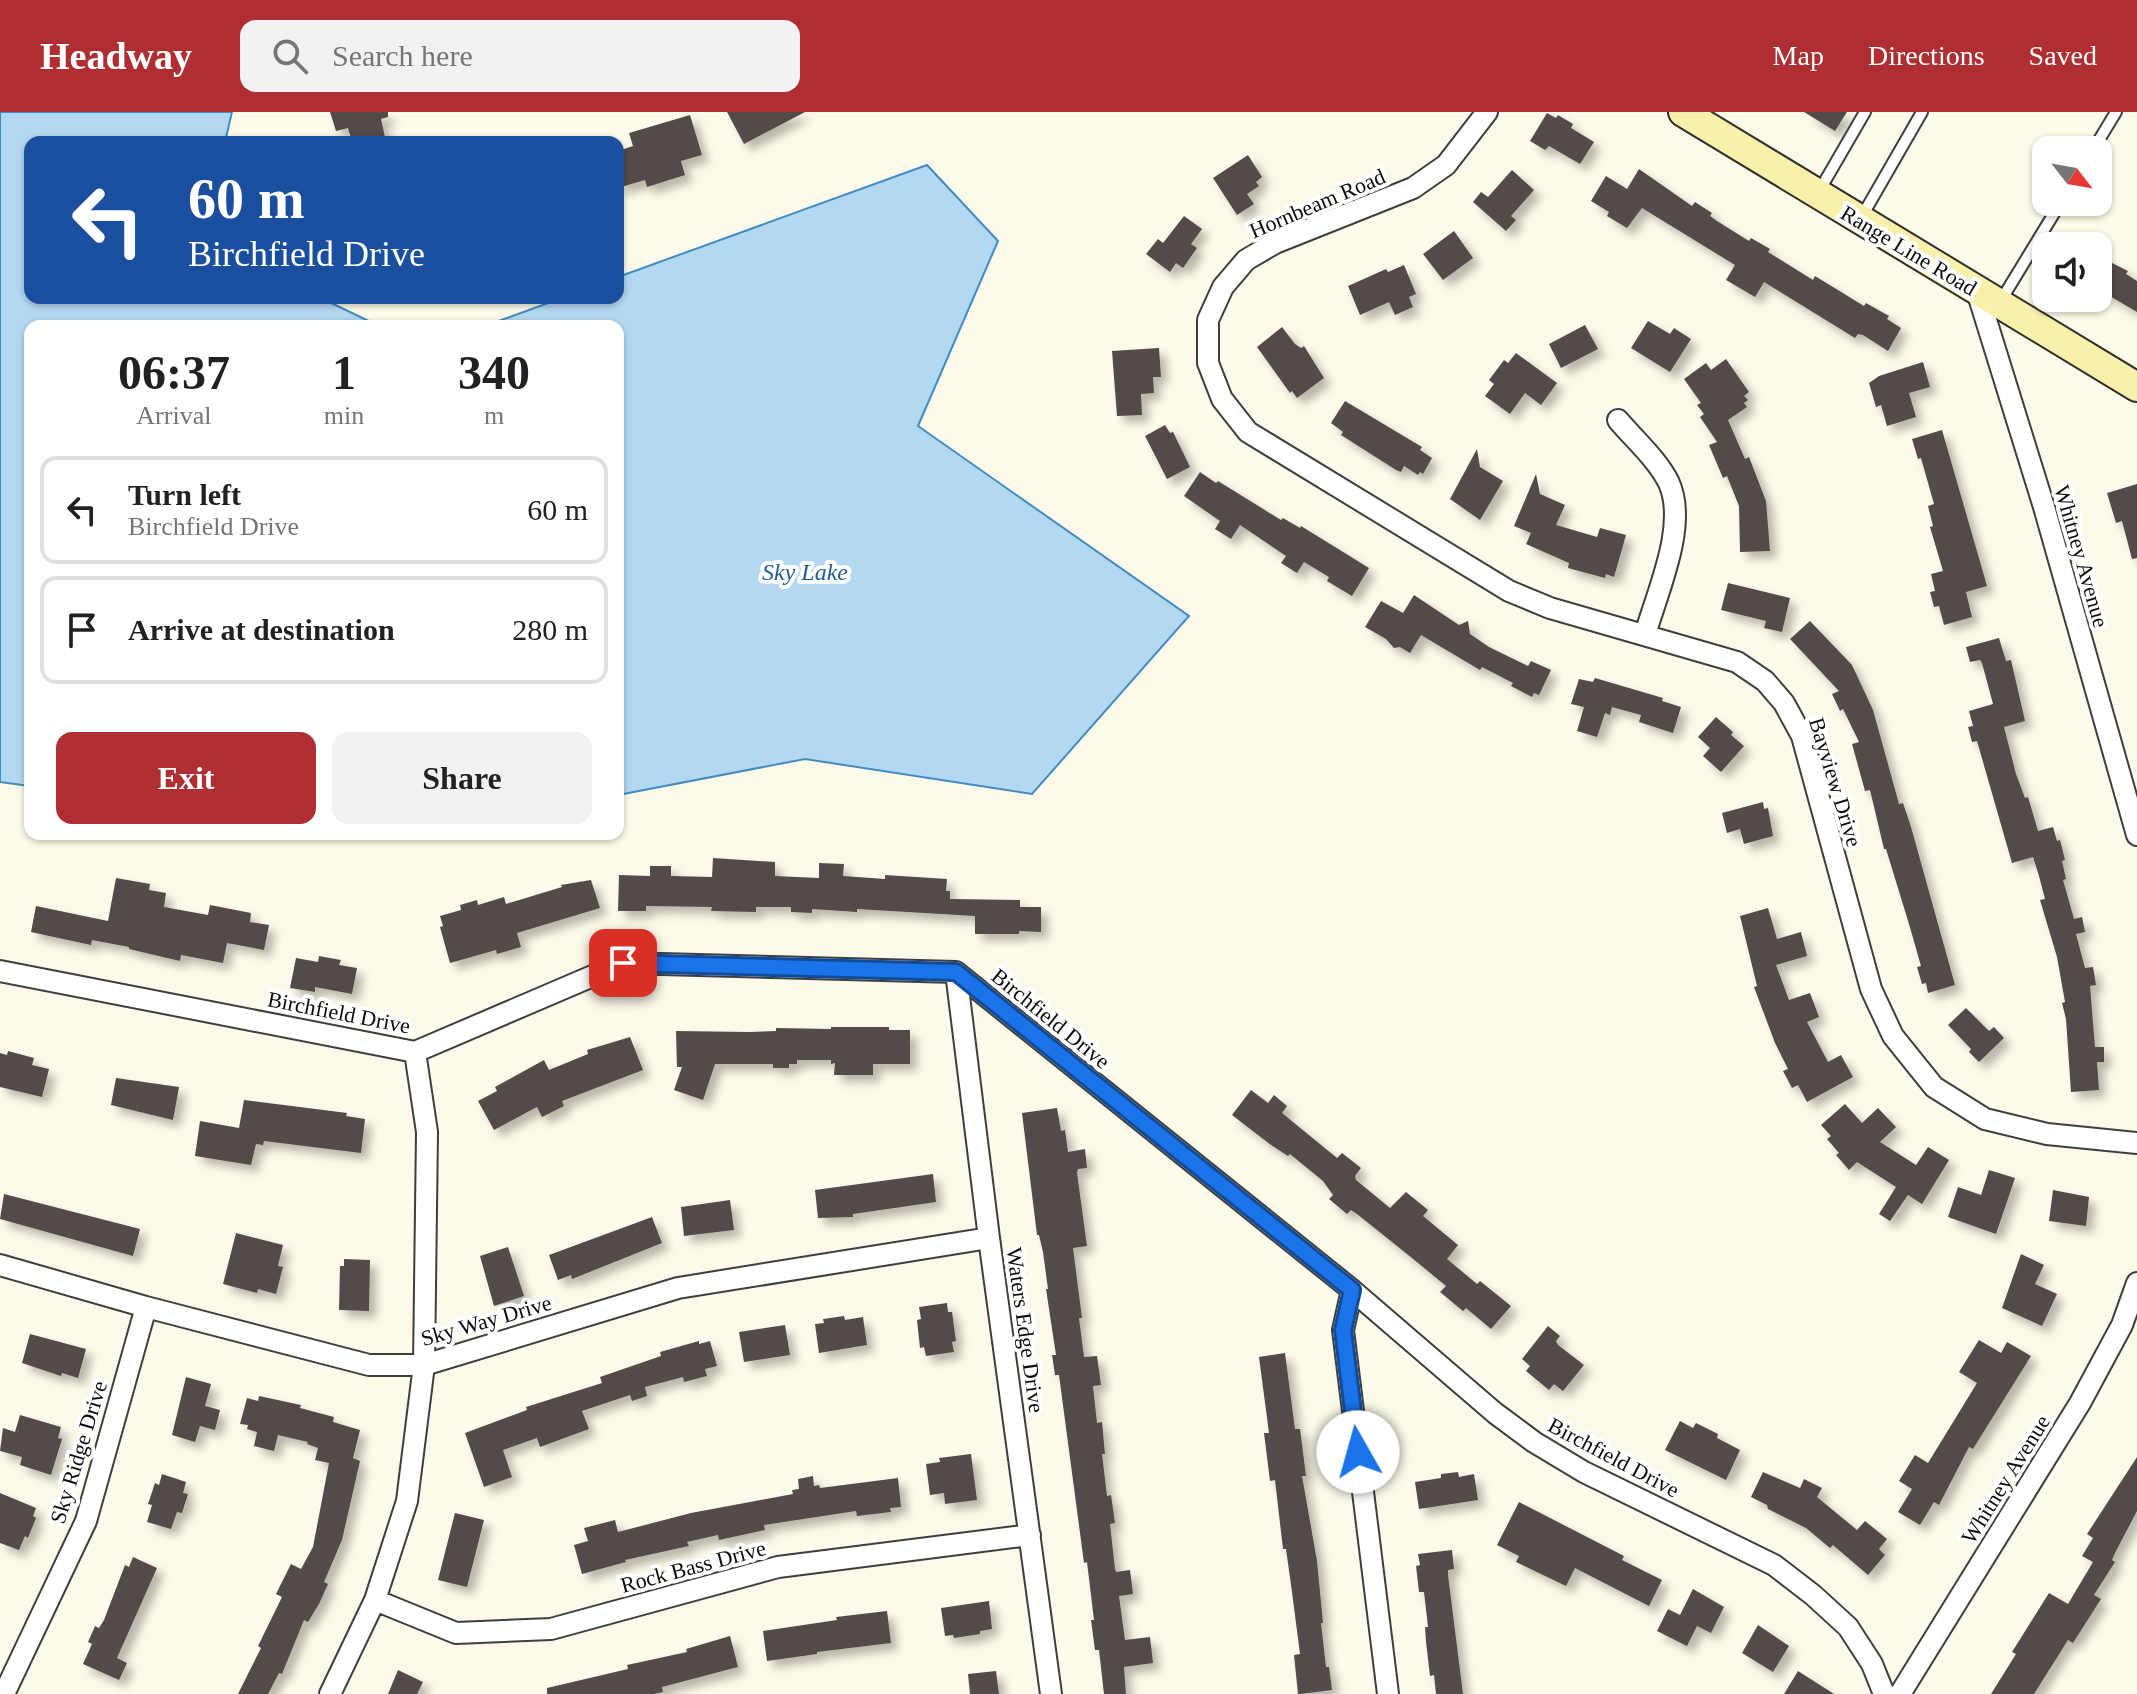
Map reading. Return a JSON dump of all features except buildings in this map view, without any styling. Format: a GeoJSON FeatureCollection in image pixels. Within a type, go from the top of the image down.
{"type":"FeatureCollection","features":[{"type":"Feature","properties":{"kind":"main road","name":"Range Line Road"},"geometry":{"type":"LineString","coordinates":[[1683,112],[2137,387]]}},
{"type":"Feature","properties":{"kind":"street","name":"Hornbeam Road"},"geometry":{"type":"LineString","coordinates":[[1208,363],[1208,320],[1223,287],[1246,260],[1275,243],[1413,188],[1446,165],[1487,112]]}},
{"type":"Feature","properties":{"kind":"street","name":"Whitney Avenue"},"geometry":{"type":"LineString","coordinates":[[1988,298],[2137,835]]}},
{"type":"Feature","properties":{"kind":"street","name":"Bayview Drive"},"geometry":{"type":"LineString","coordinates":[[1208,363],[1222,399],[1248,432],[1509,591],[1550,608],[1737,662],[1765,681],[1784,703],[1802,736],[1871,989],[1893,1036],[1934,1087],[1985,1119],[2047,1134],[2137,1143]]}},
{"type":"Feature","properties":{"kind":"street"},"geometry":{"type":"LineString","coordinates":[[1618,420],[1669,483],[1676,513],[1674,535],[1645,635]]}},
{"type":"Feature","properties":{"kind":"street","name":"Birchfield Drive"},"geometry":{"type":"LineString","coordinates":[[0,971],[415,1052],[623,963],[956,972],[1352,1290],[1495,1413],[1534,1442],[1584,1472],[1774,1565],[1813,1595],[1848,1627],[1872,1664],[1884,1694]]}},
{"type":"Feature","properties":{"kind":"street","name":"Waters Edge Drive"},"geometry":{"type":"LineString","coordinates":[[956,972],[1051,1694]]}},
{"type":"Feature","properties":{"kind":"street"},"geometry":{"type":"LineString","coordinates":[[330,1694],[375,1600],[407,1501],[424,1365],[427,1132],[415,1052]]}},
{"type":"Feature","properties":{"kind":"street","name":"Sky Way Drive"},"geometry":{"type":"LineString","coordinates":[[0,1265],[369,1365],[424,1365],[678,1288],[989,1238]]}},
{"type":"Feature","properties":{"kind":"street","name":"Whitney Avenue"},"geometry":{"type":"LineString","coordinates":[[1900,1694],[2080,1403],[2122,1325],[2137,1283]]}},
{"type":"Feature","properties":{"kind":"street"},"geometry":{"type":"LineString","coordinates":[[1352,1290],[1343,1330],[1388,1694]]}},
{"type":"Feature","properties":{"kind":"street","name":"Sky Ridge Drive"},"geometry":{"type":"LineString","coordinates":[[4,1694],[86,1521],[146,1307]]}},
{"type":"Feature","properties":{"kind":"street","name":"Rock Bass Drive"},"geometry":{"type":"LineString","coordinates":[[375,1600],[456,1633],[551,1629],[778,1567],[1030,1535]]}},
{"type":"Feature","properties":{"kind":"lane"},"geometry":{"type":"LineString","coordinates":[[1817,194],[1865,112]]}},
{"type":"Feature","properties":{"kind":"lane"},"geometry":{"type":"LineString","coordinates":[[1860,220],[1922,112]]}},
{"type":"Feature","properties":{"kind":"lane"},"geometry":{"type":"LineString","coordinates":[[2101,136],[2116,112]]}},
{"type":"Feature","properties":{"kind":"lane"},"geometry":{"type":"LineString","coordinates":[[1988,298],[2050,216]]}},
{"type":"Feature","properties":{"kind":"water"},"geometry":{"type":"Polygon","coordinates":[[[0,112],[232,112],[226,136],[24,136],[24,304],[333,304],[367,320],[24,320],[24,785],[0,782],[0,112]]]}},
{"type":"Feature","properties":{"kind":"water","name":"Sky Lake"},"geometry":{"type":"Polygon","coordinates":[[[927,165],[998,241],[918,426],[1189,616],[1032,794],[805,759],[624,794],[624,320],[502,320],[546,304],[624,304],[624,275],[927,165]]]}},
{"type":"Feature","properties":{"kind":"route"},"geometry":{"type":"LineString","coordinates":[[623,963],[956,972],[1352,1290],[1343,1330],[1358,1452]]}}]}
